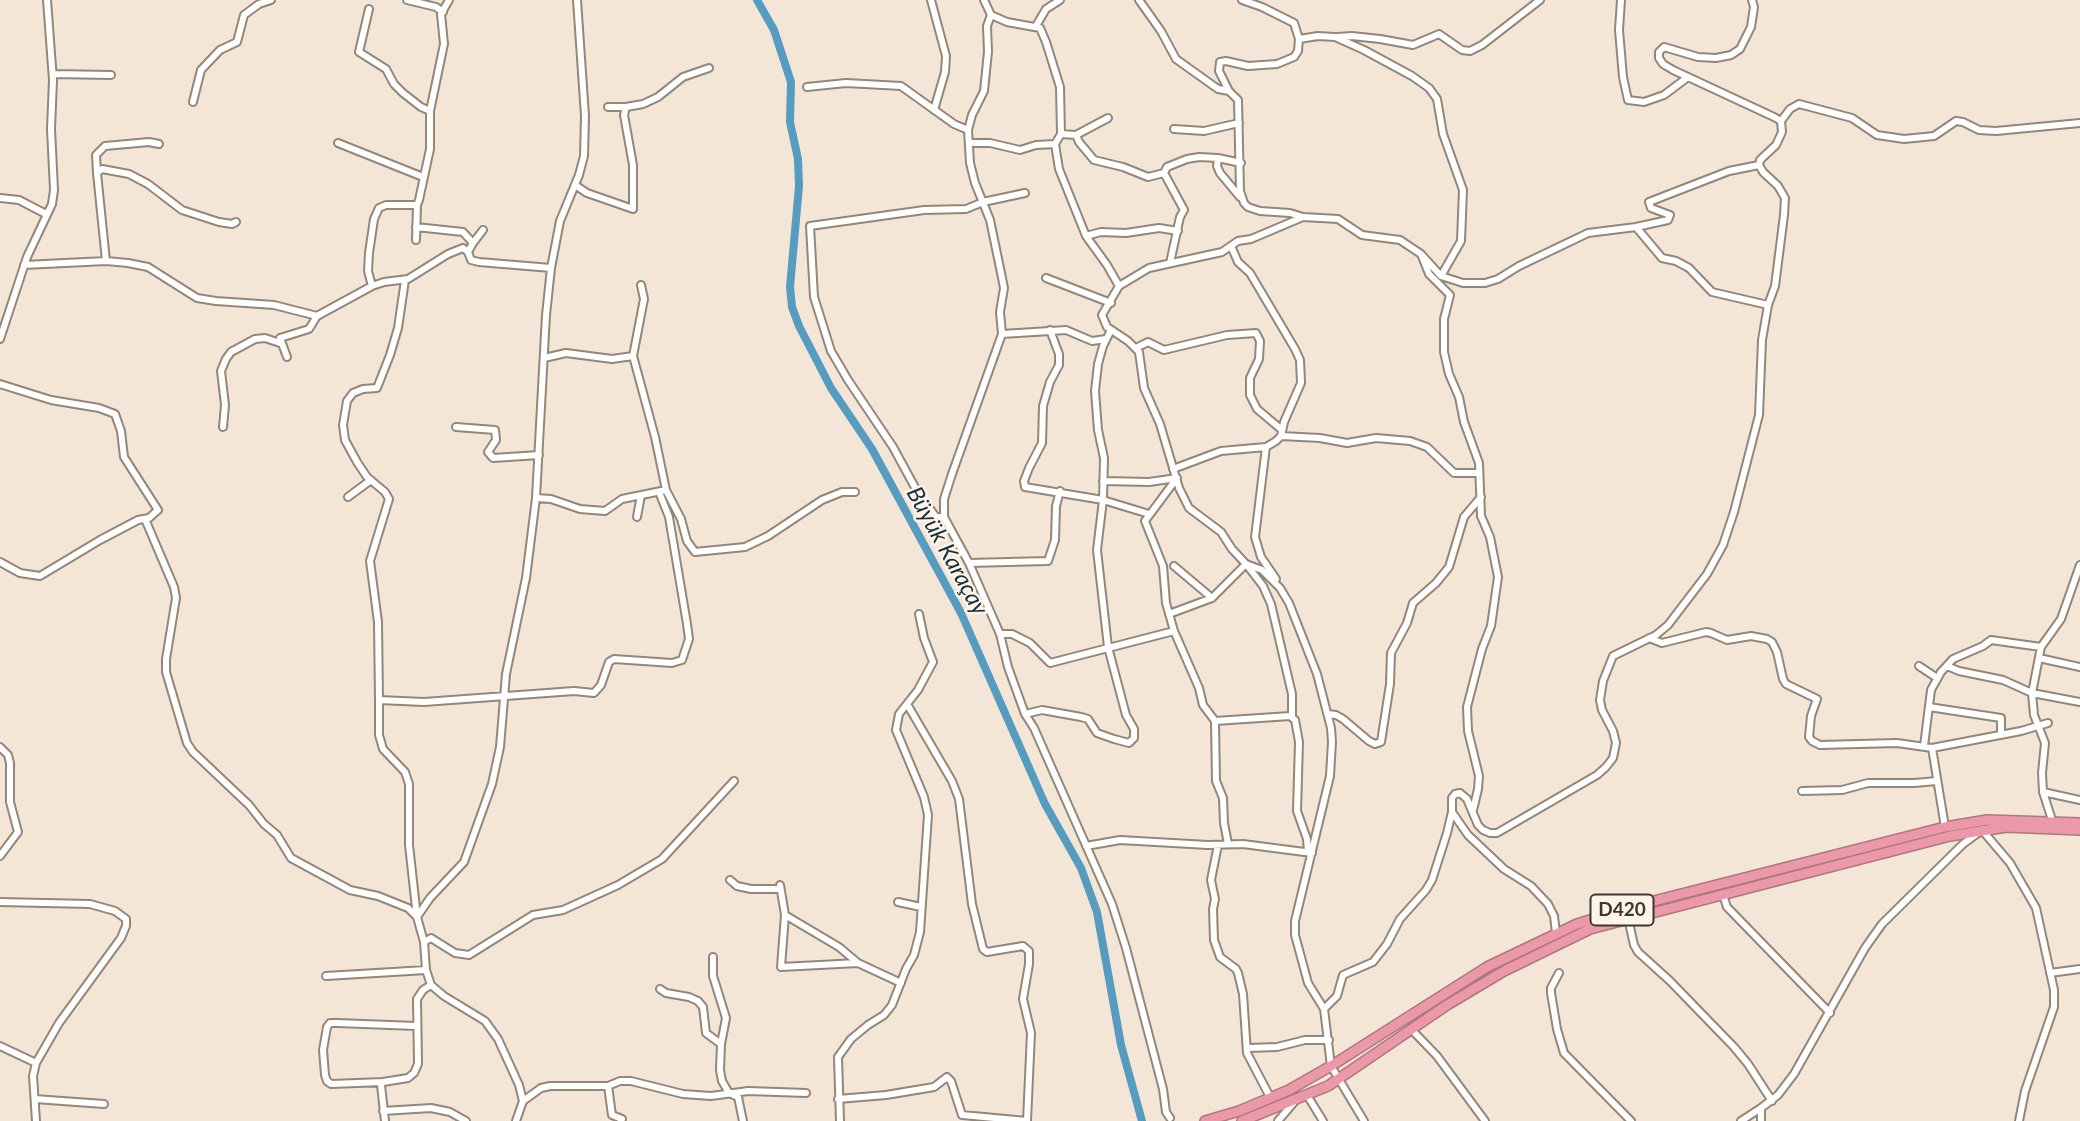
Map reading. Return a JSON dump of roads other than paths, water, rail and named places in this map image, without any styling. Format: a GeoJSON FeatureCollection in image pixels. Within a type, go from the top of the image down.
{"type":"FeatureCollection","features":[{"type":"Feature","properties":{"kind":"highway","name":"D420"},"geometry":{"type":"LineString","coordinates":[[1205,1121],[1239,1111],[1289,1090],[1487,967],[1556,933],[1638,905],[1945,827],[1987,821],[2052,820],[2080,823]]}},
{"type":"Feature","properties":{"kind":"highway","name":"D420"},"geometry":{"type":"LineString","coordinates":[[1242,1121],[1338,1080],[1447,1004],[1538,953],[1590,929],[1982,830],[2006,827],[2080,830]]}},
{"type":"Feature","properties":{"kind":"street"},"geometry":{"type":"LineString","coordinates":[[0,339],[24,265],[51,204],[54,190],[51,129],[53,74],[47,0]]}},
{"type":"Feature","properties":{"kind":"street"},"geometry":{"type":"LineString","coordinates":[[193,102],[201,70],[220,50],[237,41],[244,15],[259,4],[271,0]]}},
{"type":"Feature","properties":{"kind":"street"},"geometry":{"type":"LineString","coordinates":[[407,0],[436,6],[443,12]]}},
{"type":"Feature","properties":{"kind":"street"},"geometry":{"type":"LineString","coordinates":[[416,240],[417,205],[430,149],[430,111],[444,44],[440,20],[449,0]]}},
{"type":"Feature","properties":{"kind":"street"},"geometry":{"type":"LineString","coordinates":[[417,917],[430,898],[464,862],[492,784],[500,747],[503,696],[526,578],[536,498],[551,268],[560,221],[584,156],[585,116],[577,0]]}},
{"type":"Feature","properties":{"kind":"street"},"geometry":{"type":"LineString","coordinates":[[931,0],[946,56],[945,72],[934,110]]}},
{"type":"Feature","properties":{"kind":"street"},"geometry":{"type":"LineString","coordinates":[[985,0],[990,15],[987,26],[989,52],[984,91],[968,130],[970,163],[990,220],[1002,280],[1002,334],[944,499],[944,517],[969,563],[1000,634],[1024,713],[1034,728],[1118,921],[1163,1089],[1166,1112],[1170,1118]]}},
{"type":"Feature","properties":{"kind":"street"},"geometry":{"type":"LineString","coordinates":[[1035,26],[1046,9],[1060,0]]}},
{"type":"Feature","properties":{"kind":"street"},"geometry":{"type":"LineString","coordinates":[[1139,0],[1177,58],[1217,89],[1228,91]]}},
{"type":"Feature","properties":{"kind":"street"},"geometry":{"type":"LineString","coordinates":[[1241,199],[1238,100],[1228,91],[1219,71],[1220,62],[1248,66],[1277,64],[1294,57],[1298,51],[1299,39],[1294,23],[1242,0]]}},
{"type":"Feature","properties":{"kind":"street"},"geometry":{"type":"LineString","coordinates":[[1299,39],[1352,36],[1413,46],[1439,34],[1462,50],[1470,51],[1482,45],[1540,0]]}},
{"type":"Feature","properties":{"kind":"street"},"geometry":{"type":"LineString","coordinates":[[1621,0],[1619,30],[1628,100],[1644,102],[1664,95],[1688,77]]}},
{"type":"Feature","properties":{"kind":"street"},"geometry":{"type":"LineString","coordinates":[[1752,0],[1753,17],[1745,44],[1731,55],[1698,57],[1664,47],[1659,51],[1659,58],[1663,64],[1688,77],[1781,121]]}},
{"type":"Feature","properties":{"kind":"street"},"geometry":{"type":"LineString","coordinates":[[369,9],[359,52],[387,69],[394,84],[403,93],[430,111]]}},
{"type":"Feature","properties":{"kind":"street"},"geometry":{"type":"LineString","coordinates":[[990,15],[1007,22],[1040,28],[1060,87],[1061,134],[1055,144],[1059,169],[1086,236],[1119,286]]}},
{"type":"Feature","properties":{"kind":"street"},"geometry":{"type":"LineString","coordinates":[[1335,37],[1412,76],[1429,88],[1437,99],[1443,134],[1463,190],[1461,241],[1441,276]]}},
{"type":"Feature","properties":{"kind":"street"},"geometry":{"type":"LineString","coordinates":[[608,107],[643,104],[658,97],[683,77],[709,68]]}},
{"type":"Feature","properties":{"kind":"street"},"geometry":{"type":"LineString","coordinates":[[53,74],[111,75]]}},
{"type":"Feature","properties":{"kind":"street"},"geometry":{"type":"LineString","coordinates":[[807,87],[846,83],[901,86],[954,124],[968,130]]}},
{"type":"Feature","properties":{"kind":"street"},"geometry":{"type":"LineString","coordinates":[[1759,165],[1762,157],[1780,139],[1781,121],[1790,109],[1799,104],[1852,118],[1877,135],[1904,139],[1934,136],[1956,121],[1979,130],[1996,131],[2080,123]]}},
{"type":"Feature","properties":{"kind":"street"},"geometry":{"type":"LineString","coordinates":[[575,185],[587,193],[633,209],[633,165],[624,115],[626,107]]}},
{"type":"Feature","properties":{"kind":"street"},"geometry":{"type":"LineString","coordinates":[[1061,134],[1076,135],[1108,118]]}},
{"type":"Feature","properties":{"kind":"street"},"geometry":{"type":"LineString","coordinates":[[1174,128],[1204,131],[1239,123]]}},
{"type":"Feature","properties":{"kind":"street"},"geometry":{"type":"LineString","coordinates":[[1076,135],[1094,160],[1124,167],[1148,177],[1164,173],[1167,167],[1187,159],[1218,158],[1241,163]]}},
{"type":"Feature","properties":{"kind":"street"},"geometry":{"type":"LineString","coordinates":[[106,261],[96,155],[105,146],[149,142],[159,144]]}},
{"type":"Feature","properties":{"kind":"street"},"geometry":{"type":"LineString","coordinates":[[338,143],[423,177]]}},
{"type":"Feature","properties":{"kind":"street"},"geometry":{"type":"LineString","coordinates":[[970,143],[990,143],[1020,150],[1036,145],[1055,144]]}},
{"type":"Feature","properties":{"kind":"street"},"geometry":{"type":"LineString","coordinates":[[1218,158],[1220,173],[1248,207],[1266,213],[1296,213],[1303,217]]}},
{"type":"Feature","properties":{"kind":"street"},"geometry":{"type":"LineString","coordinates":[[1310,853],[1297,811],[1296,723],[1292,718],[1292,694],[1272,604],[1263,586],[1231,549],[1221,532],[1189,508],[1173,469],[1160,424],[1151,409],[1144,388],[1136,348],[1107,327],[1102,315],[1119,286],[1149,268],[1222,251],[1238,241],[1251,239],[1303,217],[1338,219],[1362,235],[1400,240],[1421,254],[1434,272],[1441,276],[1463,283],[1491,282],[1588,233],[1665,221],[1670,218],[1666,213],[1651,208],[1648,205],[1651,200],[1729,171],[1759,165]]}},
{"type":"Feature","properties":{"kind":"street"},"geometry":{"type":"LineString","coordinates":[[1325,1009],[1337,996],[1343,975],[1373,962],[1387,944],[1400,919],[1426,890],[1432,880],[1452,812],[1452,798],[1457,793],[1467,799],[1478,825],[1483,830],[1490,833],[1502,831],[1606,767],[1613,758],[1616,743],[1614,731],[1602,710],[1600,700],[1603,681],[1613,656],[1668,625],[1711,568],[1724,545],[1759,415],[1762,345],[1768,305],[1775,286],[1785,198],[1759,165]]}},
{"type":"Feature","properties":{"kind":"street"},"geometry":{"type":"LineString","coordinates":[[97,173],[102,169],[129,174],[148,184],[182,210],[219,222],[236,222]]}},
{"type":"Feature","properties":{"kind":"street"},"geometry":{"type":"LineString","coordinates":[[1164,173],[1184,210],[1170,263]]}},
{"type":"Feature","properties":{"kind":"street"},"geometry":{"type":"LineString","coordinates":[[944,517],[936,517],[918,493],[893,447],[831,351],[814,297],[810,226],[924,210],[966,209],[1025,192]]}},
{"type":"Feature","properties":{"kind":"street"},"geometry":{"type":"LineString","coordinates":[[0,198],[19,200],[46,214]]}},
{"type":"Feature","properties":{"kind":"street"},"geometry":{"type":"LineString","coordinates":[[372,286],[368,271],[369,253],[374,219],[379,208],[386,205],[417,205]]}},
{"type":"Feature","properties":{"kind":"street"},"geometry":{"type":"LineString","coordinates":[[416,227],[463,232],[473,243]]}},
{"type":"Feature","properties":{"kind":"street"},"geometry":{"type":"LineString","coordinates":[[1636,227],[1662,258],[1689,268],[1712,292],[1768,305]]}},
{"type":"Feature","properties":{"kind":"street"},"geometry":{"type":"LineString","coordinates":[[1086,236],[1101,232],[1126,233],[1159,228],[1178,231]]}},
{"type":"Feature","properties":{"kind":"street"},"geometry":{"type":"LineString","coordinates":[[468,252],[483,230]]}},
{"type":"Feature","properties":{"kind":"street"},"geometry":{"type":"LineString","coordinates":[[1173,469],[1221,451],[1266,447],[1282,433],[1301,383],[1300,360],[1250,273],[1238,262],[1231,246]]}},
{"type":"Feature","properties":{"kind":"street"},"geometry":{"type":"LineString","coordinates":[[286,357],[280,338],[309,329],[317,316],[372,286],[405,280],[463,248],[471,260],[479,262],[551,268]]}},
{"type":"Feature","properties":{"kind":"street"},"geometry":{"type":"LineString","coordinates":[[1421,254],[1429,274],[1450,295],[1444,319],[1444,352],[1479,463],[1481,516],[1490,537],[1498,586],[1491,626],[1482,649],[1468,707],[1468,731],[1479,775],[1479,789],[1472,812]]}},
{"type":"Feature","properties":{"kind":"street"},"geometry":{"type":"LineString","coordinates":[[24,265],[106,261],[148,267],[197,298],[216,302],[274,305],[317,316]]}},
{"type":"Feature","properties":{"kind":"street"},"geometry":{"type":"LineString","coordinates":[[1046,278],[1111,303]]}},
{"type":"Feature","properties":{"kind":"street"},"geometry":{"type":"LineString","coordinates":[[405,280],[398,328],[377,388],[363,389],[346,401],[343,425],[345,440],[357,462],[389,499],[370,561],[378,622],[379,735],[383,749],[388,757],[401,767],[409,784],[409,845],[417,917],[431,985],[485,1021],[498,1040],[519,1085],[523,1101],[516,1121]]}},
{"type":"Feature","properties":{"kind":"street"},"geometry":{"type":"LineString","coordinates":[[379,700],[424,702],[573,691],[594,693],[601,685],[609,662],[614,659],[672,663],[682,660],[689,639],[687,624],[655,438],[633,356],[644,299],[641,285]]}},
{"type":"Feature","properties":{"kind":"street"},"geometry":{"type":"LineString","coordinates":[[1050,330],[1059,354],[1059,365],[1050,382],[1043,407],[1042,443],[1024,481],[1025,487],[1103,500],[1149,514]]}},
{"type":"Feature","properties":{"kind":"street"},"geometry":{"type":"LineString","coordinates":[[1002,334],[1066,330],[1093,341],[1106,339]]}},
{"type":"Feature","properties":{"kind":"street"},"geometry":{"type":"LineString","coordinates":[[1024,713],[1042,710],[1081,717],[1088,719],[1097,733],[1132,742],[1134,729],[1126,715],[1108,647],[1097,550],[1103,500],[1104,458],[1098,430],[1095,391],[1098,364],[1111,330]]}},
{"type":"Feature","properties":{"kind":"street"},"geometry":{"type":"LineString","coordinates":[[1136,348],[1147,342],[1164,350],[1227,335],[1256,333],[1260,341],[1259,359],[1250,378],[1250,395],[1257,409],[1282,433],[1348,443],[1376,438],[1410,441],[1427,447],[1454,473],[1479,473]]}},
{"type":"Feature","properties":{"kind":"street"},"geometry":{"type":"LineString","coordinates":[[223,427],[225,405],[221,371],[226,359],[237,347],[255,339],[265,338],[280,342]]}},
{"type":"Feature","properties":{"kind":"street"},"geometry":{"type":"LineString","coordinates":[[544,358],[566,354],[612,359],[633,356]]}},
{"type":"Feature","properties":{"kind":"street"},"geometry":{"type":"LineString","coordinates":[[0,384],[51,400],[99,408],[115,414],[121,431],[124,457],[159,510],[100,540],[40,576],[20,573],[0,562]]}},
{"type":"Feature","properties":{"kind":"street"},"geometry":{"type":"LineString","coordinates":[[456,427],[495,430],[496,440],[488,452],[493,458],[539,455]]}},
{"type":"Feature","properties":{"kind":"street"},"geometry":{"type":"LineString","coordinates":[[1266,447],[1255,537],[1261,558],[1289,603],[1317,674],[1328,714],[1332,742],[1330,776],[1295,921],[1295,935],[1308,983],[1325,1009],[1331,1066],[1364,1121]]}},
{"type":"Feature","properties":{"kind":"street"},"geometry":{"type":"LineString","coordinates":[[1103,481],[1149,482],[1177,478]]}},
{"type":"Feature","properties":{"kind":"street"},"geometry":{"type":"LineString","coordinates":[[1177,478],[1145,521],[1163,566],[1174,631],[1199,688],[1203,705],[1215,721],[1216,781],[1223,798],[1228,844]]}},
{"type":"Feature","properties":{"kind":"street"},"geometry":{"type":"LineString","coordinates":[[348,497],[371,480]]}},
{"type":"Feature","properties":{"kind":"street"},"geometry":{"type":"LineString","coordinates":[[662,491],[681,519],[687,541],[695,552],[745,547],[768,536],[822,500],[842,492],[855,492]]}},
{"type":"Feature","properties":{"kind":"street"},"geometry":{"type":"LineString","coordinates":[[536,498],[551,499],[580,509],[605,511],[622,499],[662,491]]}},
{"type":"Feature","properties":{"kind":"street"},"geometry":{"type":"LineString","coordinates":[[969,563],[1048,561],[1055,540],[1056,506],[1060,491]]}},
{"type":"Feature","properties":{"kind":"street"},"geometry":{"type":"LineString","coordinates":[[637,517],[641,495]]}},
{"type":"Feature","properties":{"kind":"street"},"geometry":{"type":"LineString","coordinates":[[1328,714],[1343,719],[1369,741],[1375,744],[1381,741],[1390,684],[1391,653],[1407,623],[1413,603],[1436,583],[1449,567],[1460,525],[1481,497]]}},
{"type":"Feature","properties":{"kind":"street"},"geometry":{"type":"LineString","coordinates":[[145,519],[174,587],[176,598],[166,672],[192,752],[249,805],[277,835],[291,858],[349,890],[378,896],[408,908],[417,917]]}},
{"type":"Feature","properties":{"kind":"street"},"geometry":{"type":"LineString","coordinates":[[1246,564],[1262,570],[1280,588]]}},
{"type":"Feature","properties":{"kind":"street"},"geometry":{"type":"LineString","coordinates":[[1169,614],[1212,598],[1246,564]]}},
{"type":"Feature","properties":{"kind":"street"},"geometry":{"type":"LineString","coordinates":[[2052,820],[2043,792],[2045,743],[2038,727],[2032,693],[2041,647],[2060,619],[2080,565]]}},
{"type":"Feature","properties":{"kind":"street"},"geometry":{"type":"LineString","coordinates":[[1174,566],[1212,598]]}},
{"type":"Feature","properties":{"kind":"street"},"geometry":{"type":"LineString","coordinates":[[839,1121],[838,1057],[843,1048],[867,1025],[884,1015],[892,1005],[918,944],[928,815],[924,797],[895,730],[899,713],[918,690],[933,662],[919,614]]}},
{"type":"Feature","properties":{"kind":"street"},"geometry":{"type":"LineString","coordinates":[[1000,634],[1012,634],[1030,643],[1050,663],[1174,631]]}},
{"type":"Feature","properties":{"kind":"street"},"geometry":{"type":"LineString","coordinates":[[1649,638],[1662,643],[1706,632],[1727,640],[1751,636],[1768,639],[1780,659],[1786,684],[1817,699],[1809,737],[1820,745],[1897,743],[1928,747],[2048,723]]}},
{"type":"Feature","properties":{"kind":"street"},"geometry":{"type":"LineString","coordinates":[[1945,827],[1928,747],[1931,691],[1937,678],[1960,655],[1991,640],[2041,647]]}},
{"type":"Feature","properties":{"kind":"street"},"geometry":{"type":"LineString","coordinates":[[2039,658],[2080,667]]}},
{"type":"Feature","properties":{"kind":"street"},"geometry":{"type":"LineString","coordinates":[[1919,666],[1937,678]]}},
{"type":"Feature","properties":{"kind":"street"},"geometry":{"type":"LineString","coordinates":[[1947,666],[2003,680],[2032,693],[2080,702]]}},
{"type":"Feature","properties":{"kind":"street"},"geometry":{"type":"LineString","coordinates":[[838,1099],[934,1087],[947,1077],[951,1081],[962,1115],[1027,1121],[1031,1033],[1023,999],[1029,951],[1023,946],[987,952],[983,949],[972,904],[959,799],[947,771],[907,704]]}},
{"type":"Feature","properties":{"kind":"street"},"geometry":{"type":"LineString","coordinates":[[1929,707],[2001,718],[2001,734]]}},
{"type":"Feature","properties":{"kind":"street"},"geometry":{"type":"LineString","coordinates":[[1215,721],[1292,718]]}},
{"type":"Feature","properties":{"kind":"street"},"geometry":{"type":"LineString","coordinates":[[0,747],[8,755],[10,763],[10,802],[18,832],[0,856]]}},
{"type":"Feature","properties":{"kind":"street"},"geometry":{"type":"LineString","coordinates":[[1802,791],[1842,790],[1868,783],[1937,780]]}},
{"type":"Feature","properties":{"kind":"street"},"geometry":{"type":"LineString","coordinates":[[424,942],[431,938],[455,953],[469,955],[533,915],[563,910],[618,885],[662,859],[734,781]]}},
{"type":"Feature","properties":{"kind":"street"},"geometry":{"type":"LineString","coordinates":[[2043,792],[2080,800]]}},
{"type":"Feature","properties":{"kind":"street"},"geometry":{"type":"LineString","coordinates":[[1452,812],[1478,844],[1504,869],[1531,886],[1548,904],[1554,916],[1556,933]]}},
{"type":"Feature","properties":{"kind":"street"},"geometry":{"type":"LineString","coordinates":[[1741,1121],[1772,1101],[1794,1073],[1859,957],[1882,924],[1963,844],[1982,830],[2010,863],[2036,908],[2054,989],[2054,1007],[2025,1091],[2019,1121]]}},
{"type":"Feature","properties":{"kind":"street"},"geometry":{"type":"LineString","coordinates":[[1086,846],[1120,840],[1218,845],[1256,844],[1310,853]]}},
{"type":"Feature","properties":{"kind":"street"},"geometry":{"type":"LineString","coordinates":[[1218,845],[1211,880],[1214,940],[1220,957],[1236,969],[1240,979],[1249,1057],[1270,1097]]}},
{"type":"Feature","properties":{"kind":"street"},"geometry":{"type":"LineString","coordinates":[[730,880],[737,886],[751,889],[780,887],[785,915],[781,967],[858,963]]}},
{"type":"Feature","properties":{"kind":"street"},"geometry":{"type":"LineString","coordinates":[[1723,895],[1727,908],[1830,1013]]}},
{"type":"Feature","properties":{"kind":"street"},"geometry":{"type":"LineString","coordinates":[[0,902],[90,904],[115,911],[126,919],[121,938],[59,1023],[36,1063],[33,1076],[36,1121]]}},
{"type":"Feature","properties":{"kind":"street"},"geometry":{"type":"LineString","coordinates":[[898,902],[921,907]]}},
{"type":"Feature","properties":{"kind":"street"},"geometry":{"type":"LineString","coordinates":[[785,915],[839,947],[858,963],[901,983]]}},
{"type":"Feature","properties":{"kind":"street"},"geometry":{"type":"LineString","coordinates":[[1628,918],[1638,952],[1724,1036],[1748,1064],[1772,1101]]}},
{"type":"Feature","properties":{"kind":"street"},"geometry":{"type":"LineString","coordinates":[[713,957],[713,975],[726,1018],[721,1044],[722,1081],[729,1093],[738,1097],[743,1121]]}},
{"type":"Feature","properties":{"kind":"street"},"geometry":{"type":"LineString","coordinates":[[2050,973],[2080,969]]}},
{"type":"Feature","properties":{"kind":"street"},"geometry":{"type":"LineString","coordinates":[[326,976],[426,970]]}},
{"type":"Feature","properties":{"kind":"street"},"geometry":{"type":"LineString","coordinates":[[1559,973],[1551,993],[1564,1053],[1631,1121]]}},
{"type":"Feature","properties":{"kind":"street"},"geometry":{"type":"LineString","coordinates":[[416,1026],[330,1023],[324,1050],[324,1075],[327,1081],[331,1084],[383,1082],[408,1078],[414,1073],[418,1064],[417,999],[422,990],[431,985]]}},
{"type":"Feature","properties":{"kind":"street"},"geometry":{"type":"LineString","coordinates":[[660,989],[698,1001],[706,1015],[706,1032],[721,1044]]}},
{"type":"Feature","properties":{"kind":"street"},"geometry":{"type":"LineString","coordinates":[[1411,1029],[1437,1056],[1485,1121]]}},
{"type":"Feature","properties":{"kind":"street"},"geometry":{"type":"LineString","coordinates":[[1247,1048],[1277,1047],[1305,1040],[1329,1040]]}},
{"type":"Feature","properties":{"kind":"street"},"geometry":{"type":"LineString","coordinates":[[0,1046],[36,1063]]}},
{"type":"Feature","properties":{"kind":"street"},"geometry":{"type":"LineString","coordinates":[[523,1101],[541,1088],[550,1086],[608,1086],[613,1082],[631,1081],[684,1094],[711,1096],[748,1091],[806,1093]]}},
{"type":"Feature","properties":{"kind":"street"},"geometry":{"type":"LineString","coordinates":[[383,1082],[381,1085],[385,1121]]}},
{"type":"Feature","properties":{"kind":"street"},"geometry":{"type":"LineString","coordinates":[[608,1086],[612,1115],[622,1119],[621,1121]]}},
{"type":"Feature","properties":{"kind":"street"},"geometry":{"type":"LineString","coordinates":[[1307,1095],[1322,1121]]}},
{"type":"Feature","properties":{"kind":"street"},"geometry":{"type":"LineString","coordinates":[[35,1099],[104,1104]]}},
{"type":"Feature","properties":{"kind":"street"},"geometry":{"type":"LineString","coordinates":[[1278,1121],[1296,1100]]}},
{"type":"Feature","properties":{"kind":"street"},"geometry":{"type":"LineString","coordinates":[[383,1111],[431,1108],[450,1112],[466,1121]]}},
{"type":"Feature","properties":{"kind":"street"},"geometry":{"type":"LineString","coordinates":[[1760,1121],[1761,1108]]}},
{"type":"Feature","properties":{"kind":"waterway","name":"Büyük Karaçay"},"geometry":{"type":"LineString","coordinates":[[757,0],[774,30],[791,82],[790,122],[798,159],[799,186],[790,287],[792,307],[831,388],[872,449],[961,613],[1045,804],[1081,868],[1097,912],[1121,1045],[1142,1121]]}}]}
